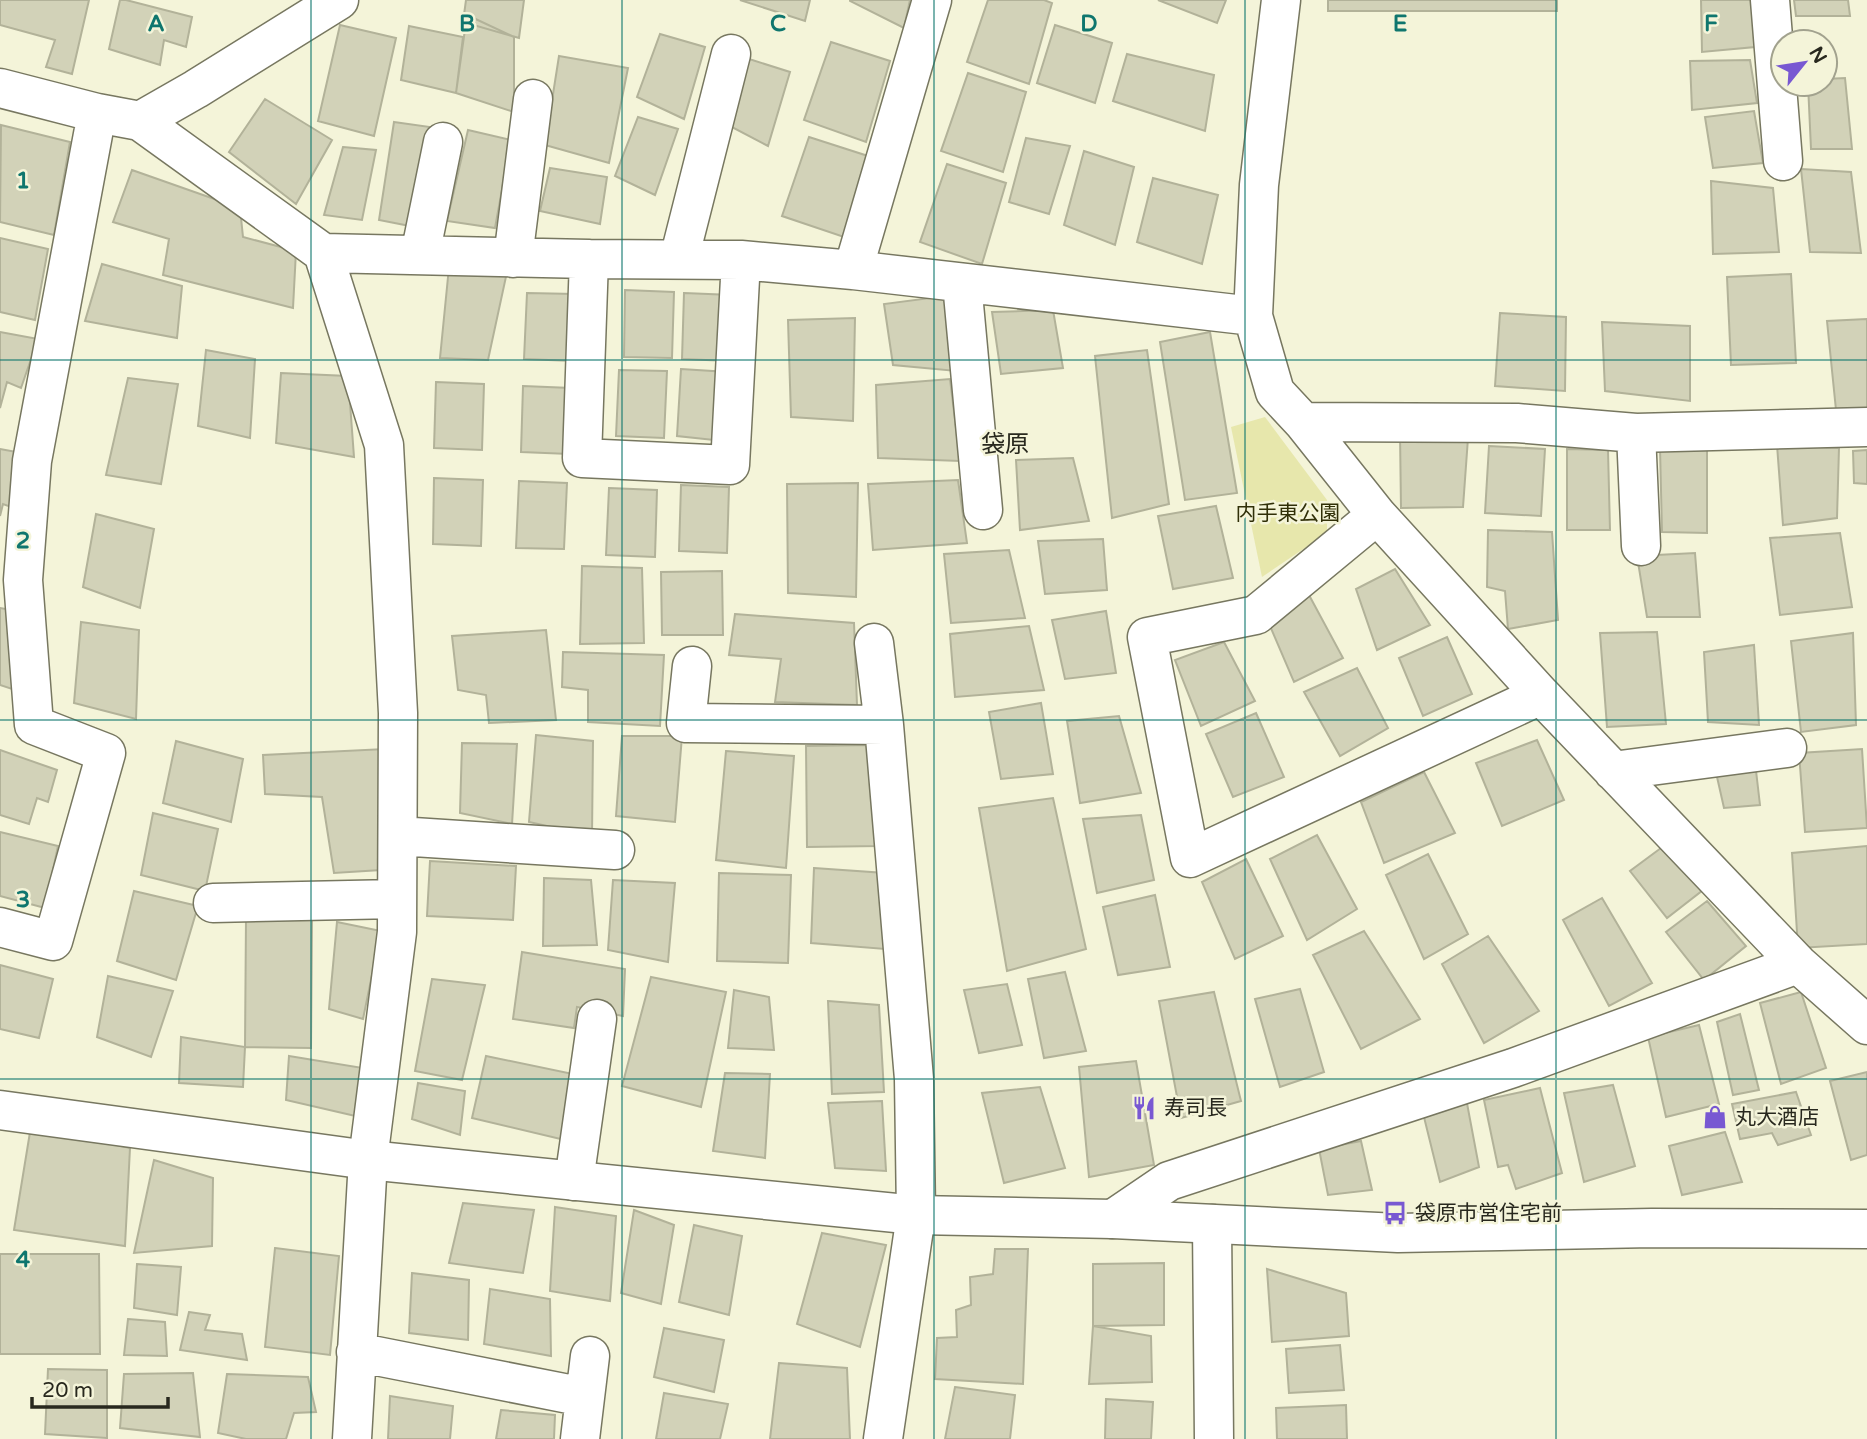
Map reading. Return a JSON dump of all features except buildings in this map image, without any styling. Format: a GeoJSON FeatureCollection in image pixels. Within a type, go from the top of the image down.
{"type":"FeatureCollection","features":[{"type":"Feature","properties":{"kind":"street"},"geometry":{"type":"LineString","coordinates":[[140,121],[339,0]]}},
{"type":"Feature","properties":{"kind":"street"},"geometry":{"type":"LineString","coordinates":[[853,270],[932,0]]}},
{"type":"Feature","properties":{"kind":"street"},"geometry":{"type":"LineString","coordinates":[[1281,0],[1259,186],[1253,316],[1275,392],[1303,422],[1377,515],[1541,695],[1798,964],[1849,989],[1867,1025]]}},
{"type":"Feature","properties":{"kind":"street"},"geometry":{"type":"LineString","coordinates":[[1770,0],[1783,161]]}},
{"type":"Feature","properties":{"kind":"street"},"geometry":{"type":"LineString","coordinates":[[680,259],[731,54]]}},
{"type":"Feature","properties":{"kind":"street"},"geometry":{"type":"LineString","coordinates":[[0,88],[140,121],[323,253],[741,260],[853,270],[1253,316]]}},
{"type":"Feature","properties":{"kind":"street"},"geometry":{"type":"LineString","coordinates":[[513,258],[533,99]]}},
{"type":"Feature","properties":{"kind":"street"},"geometry":{"type":"LineString","coordinates":[[0,927],[53,941],[106,753],[34,724],[11,578],[97,113]]}},
{"type":"Feature","properties":{"kind":"street"},"geometry":{"type":"LineString","coordinates":[[421,255],[443,142]]}},
{"type":"Feature","properties":{"kind":"street"},"geometry":{"type":"LineString","coordinates":[[323,253],[384,445],[398,713],[397,932],[368,1160],[352,1439]]}},
{"type":"Feature","properties":{"kind":"street"},"geometry":{"type":"LineString","coordinates":[[589,259],[582,458],[730,465],[741,260]]}},
{"type":"Feature","properties":{"kind":"street"},"geometry":{"type":"LineString","coordinates":[[962,283],[982,510]]}},
{"type":"Feature","properties":{"kind":"street"},"geometry":{"type":"LineString","coordinates":[[1303,422],[1517,424],[1636,433],[1867,427]]}},
{"type":"Feature","properties":{"kind":"street"},"geometry":{"type":"LineString","coordinates":[[1636,433],[1641,546]]}},
{"type":"Feature","properties":{"kind":"street"},"geometry":{"type":"LineString","coordinates":[[1377,515],[1256,615],[1147,636],[1189,858],[1541,695]]}},
{"type":"Feature","properties":{"kind":"street"},"geometry":{"type":"LineString","coordinates":[[874,643],[884,725],[914,1079],[916,1215],[883,1439]]}},
{"type":"Feature","properties":{"kind":"street"},"geometry":{"type":"LineString","coordinates":[[692,666],[687,723],[884,725]]}},
{"type":"Feature","properties":{"kind":"street"},"geometry":{"type":"LineString","coordinates":[[1614,771],[1787,748]]}},
{"type":"Feature","properties":{"kind":"street"},"geometry":{"type":"LineString","coordinates":[[398,836],[615,850]]}},
{"type":"Feature","properties":{"kind":"street"},"geometry":{"type":"LineString","coordinates":[[213,903],[397,899]]}},
{"type":"Feature","properties":{"kind":"street"},"geometry":{"type":"LineString","coordinates":[[1113,1219],[1169,1181],[1513,1068],[1798,964]]}},
{"type":"Feature","properties":{"kind":"street"},"geometry":{"type":"LineString","coordinates":[[574,1181],[597,1019]]}},
{"type":"Feature","properties":{"kind":"street"},"geometry":{"type":"LineString","coordinates":[[0,1110],[368,1160],[916,1215],[1113,1219],[1398,1233],[1652,1228],[1867,1229]]}},
{"type":"Feature","properties":{"kind":"street"},"geometry":{"type":"LineString","coordinates":[[1212,1224],[1214,1439]]}},
{"type":"Feature","properties":{"kind":"street"},"geometry":{"type":"LineString","coordinates":[[356,1352],[584,1397]]}},
{"type":"Feature","properties":{"kind":"street"},"geometry":{"type":"LineString","coordinates":[[580,1439],[590,1356]]}},
{"type":"Feature","properties":{"kind":"green space","name":"内手東公園"},"geometry":{"type":"Polygon","coordinates":[[[1265,417],[1327,500],[1327,533],[1262,577],[1231,427],[1265,417]]]}},
{"type":"Feature","properties":{"kind":"place","name":"寿司長"},"geometry":{"type":"Point","coordinates":[1144,1108]}},
{"type":"Feature","properties":{"kind":"place","name":"丸大酒店"},"geometry":{"type":"Point","coordinates":[1715,1117]}},
{"type":"Feature","properties":{"kind":"place","name":"袋原市営住宅前"},"geometry":{"type":"Point","coordinates":[1395,1213]}},
{"type":"Feature","properties":{"kind":"district","name":"袋原"},"geometry":{"type":"Point","coordinates":[1005,444]}}]}
